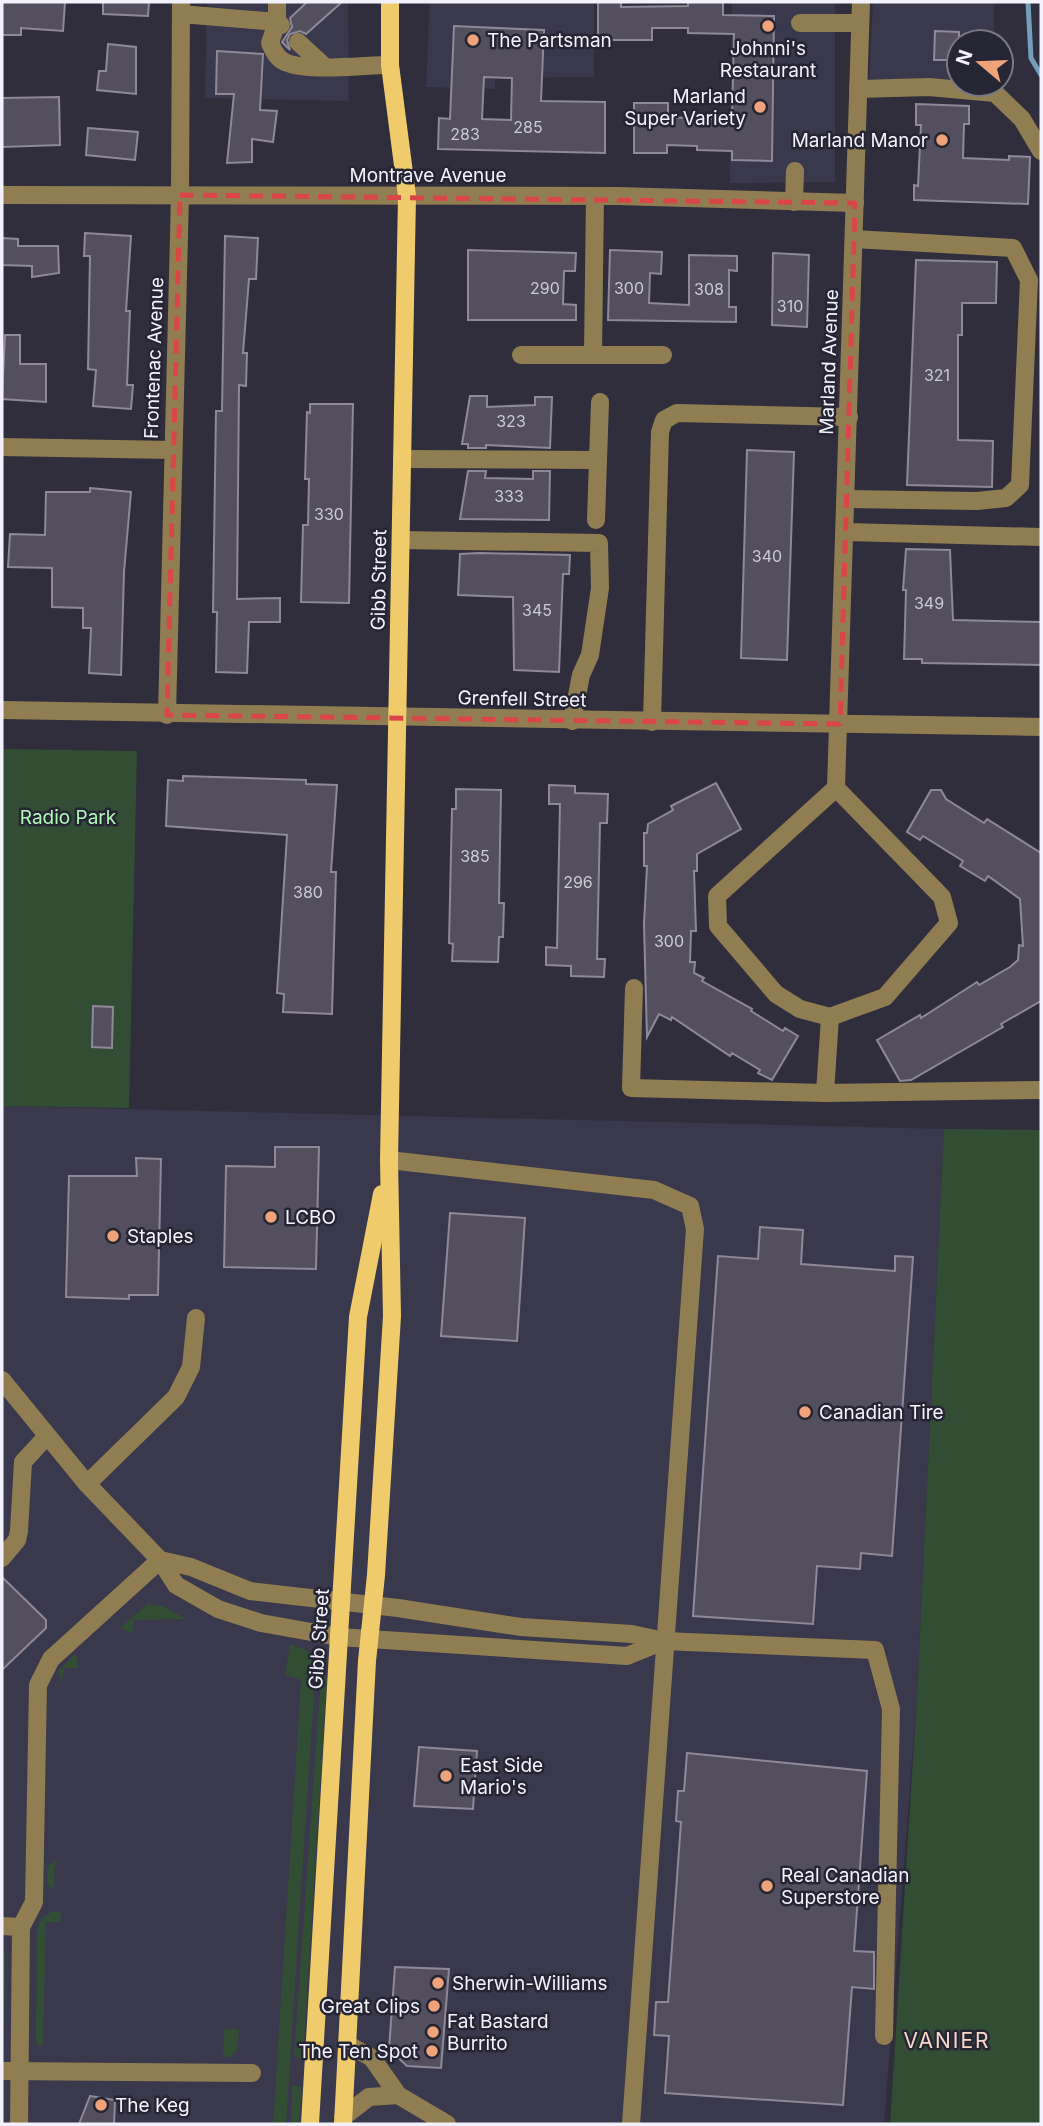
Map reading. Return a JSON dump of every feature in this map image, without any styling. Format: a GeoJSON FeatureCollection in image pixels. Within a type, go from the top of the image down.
{"type":"FeatureCollection","features":[{"type":"Feature","properties":{"kind":"main road","name":"Gibb Street"},"geometry":{"type":"LineString","coordinates":[[343,2121],[369,1639],[392,1316],[389,1160],[407,196],[390,65],[390,2]]}},
{"type":"Feature","properties":{"kind":"main road","name":"Gibb Street"},"geometry":{"type":"LineString","coordinates":[[310,2124],[358,1317],[389,1160]]}},
{"type":"Feature","properties":{"kind":"street"},"geometry":{"type":"LineString","coordinates":[[278,2],[279,24],[270,43],[276,56],[284,62],[300,66],[390,65]]}},
{"type":"Feature","properties":{"kind":"street","name":"Marland Avenue"},"geometry":{"type":"LineString","coordinates":[[836,788],[861,2]]}},
{"type":"Feature","properties":{"kind":"street"},"geometry":{"type":"LineString","coordinates":[[181,8],[279,24]]}},
{"type":"Feature","properties":{"kind":"street","name":"Frontenac Avenue"},"geometry":{"type":"LineString","coordinates":[[167,715],[180,195],[181,8]]}},
{"type":"Feature","properties":{"kind":"street"},"geometry":{"type":"LineString","coordinates":[[800,23],[860,23]]}},
{"type":"Feature","properties":{"kind":"street"},"geometry":{"type":"LineString","coordinates":[[299,42],[323,65]]}},
{"type":"Feature","properties":{"kind":"street"},"geometry":{"type":"LineString","coordinates":[[858,89],[929,87],[995,93],[1022,119],[1041,150]]}},
{"type":"Feature","properties":{"kind":"street"},"geometry":{"type":"LineString","coordinates":[[794,202],[795,171]]}},
{"type":"Feature","properties":{"kind":"street","name":"Montrave Avenue"},"geometry":{"type":"LineString","coordinates":[[2,195],[595,196],[855,203]]}},
{"type":"Feature","properties":{"kind":"street"},"geometry":{"type":"LineString","coordinates":[[593,354],[595,196]]}},
{"type":"Feature","properties":{"kind":"street"},"geometry":{"type":"LineString","coordinates":[[846,499],[977,501],[1006,498],[1020,485],[1029,280],[1013,248],[854,239]]}},
{"type":"Feature","properties":{"kind":"street"},"geometry":{"type":"LineString","coordinates":[[521,355],[663,355]]}},
{"type":"Feature","properties":{"kind":"street"},"geometry":{"type":"LineString","coordinates":[[596,520],[600,402]]}},
{"type":"Feature","properties":{"kind":"street"},"geometry":{"type":"LineString","coordinates":[[652,722],[660,432],[664,420],[677,413],[849,417]]}},
{"type":"Feature","properties":{"kind":"street"},"geometry":{"type":"LineString","coordinates":[[2,447],[172,450]]}},
{"type":"Feature","properties":{"kind":"street"},"geometry":{"type":"LineString","coordinates":[[402,459],[598,460]]}},
{"type":"Feature","properties":{"kind":"street"},"geometry":{"type":"LineString","coordinates":[[846,532],[1041,537]]}},
{"type":"Feature","properties":{"kind":"street"},"geometry":{"type":"LineString","coordinates":[[401,540],[599,543],[600,588],[590,654],[581,675],[572,721]]}},
{"type":"Feature","properties":{"kind":"street","name":"Grenfell Street"},"geometry":{"type":"LineString","coordinates":[[2,710],[167,715],[1041,727]]}},
{"type":"Feature","properties":{"kind":"street"},"geometry":{"type":"LineString","coordinates":[[836,788],[942,897],[949,923],[885,998],[830,1017],[800,1009],[776,994],[718,926],[717,896],[836,788]]}},
{"type":"Feature","properties":{"kind":"street"},"geometry":{"type":"LineString","coordinates":[[634,988],[631,1088],[825,1093],[1041,1090]]}},
{"type":"Feature","properties":{"kind":"street"},"geometry":{"type":"LineString","coordinates":[[825,1093],[830,1017]]}},
{"type":"Feature","properties":{"kind":"street"},"geometry":{"type":"LineString","coordinates":[[389,1160],[654,1189],[690,1206],[695,1229],[631,2124]]}},
{"type":"Feature","properties":{"kind":"street"},"geometry":{"type":"LineString","coordinates":[[87,1484],[176,1397],[191,1367],[195,1318]]}},
{"type":"Feature","properties":{"kind":"street"},"geometry":{"type":"LineString","coordinates":[[2,1380],[87,1484],[160,1560],[176,1585],[218,1609],[261,1623],[339,1637],[626,1656],[664,1642]]}},
{"type":"Feature","properties":{"kind":"street"},"geometry":{"type":"LineString","coordinates":[[2,1558],[17,1540],[19,1531],[23,1462],[46,1437]]}},
{"type":"Feature","properties":{"kind":"street"},"geometry":{"type":"LineString","coordinates":[[160,1560],[191,1567],[250,1591],[372,1605],[521,1627],[632,1634],[664,1642],[875,1650],[891,1709],[884,2036]]}},
{"type":"Feature","properties":{"kind":"street"},"geometry":{"type":"LineString","coordinates":[[19,2124],[10,2071],[21,1927],[34,1902],[40,1677],[51,1659],[160,1560]]}},
{"type":"Feature","properties":{"kind":"street"},"geometry":{"type":"LineString","coordinates":[[2,1927],[21,1927]]}},
{"type":"Feature","properties":{"kind":"street"},"geometry":{"type":"LineString","coordinates":[[346,2044],[372,2058],[398,2095],[447,2124]]}},
{"type":"Feature","properties":{"kind":"street"},"geometry":{"type":"LineString","coordinates":[[10,2071],[252,2073]]}},
{"type":"Feature","properties":{"kind":"street"},"geometry":{"type":"LineString","coordinates":[[343,2121],[369,2096],[398,2095]]}},
{"type":"Feature","properties":{"kind":"highlighted area"},"geometry":{"type":"Polygon","coordinates":[[[180,195],[855,203],[840,724],[167,715],[180,195]]]}},
{"type":"Feature","properties":{"kind":"shaded area"},"geometry":{"type":"Polygon","coordinates":[[[207,2],[348,2],[349,101],[205,98],[207,2]]]}},
{"type":"Feature","properties":{"kind":"shaded area"},"geometry":{"type":"Polygon","coordinates":[[[430,2],[594,2],[594,77],[495,78],[495,89],[426,87],[430,2]]]}},
{"type":"Feature","properties":{"kind":"shaded area"},"geometry":{"type":"Polygon","coordinates":[[[732,2],[835,2],[835,182],[730,183],[732,2]]]}},
{"type":"Feature","properties":{"kind":"shaded area"},"geometry":{"type":"Polygon","coordinates":[[[873,2],[994,2],[994,28],[945,28],[945,82],[869,79],[873,2]]]}},
{"type":"Feature","properties":{"kind":"shaded area"},"geometry":{"type":"Polygon","coordinates":[[[2,1106],[944,1129],[917,1696],[884,2124],[2,2124],[2,1106]]]}},
{"type":"Feature","properties":{"kind":"green space","name":"Radio Park"},"geometry":{"type":"Polygon","coordinates":[[[2,749],[137,751],[129,1108],[2,1106],[2,749]]]}},
{"type":"Feature","properties":{"kind":"green space"},"geometry":{"type":"Polygon","coordinates":[[[944,1129],[1041,1130],[1041,2124],[890,2124],[917,1696],[944,1129]]]}},
{"type":"Feature","properties":{"kind":"green space"},"geometry":{"type":"Polygon","coordinates":[[[150,1602],[151,1605],[163,1606],[186,1619],[134,1620],[133,1633],[123,1629],[122,1626],[150,1602]]]}},
{"type":"Feature","properties":{"kind":"green space"},"geometry":{"type":"Polygon","coordinates":[[[290,1644],[306,1650],[316,1662],[286,2124],[273,2124],[301,1680],[285,1675],[290,1644]]]}},
{"type":"Feature","properties":{"kind":"green space"},"geometry":{"type":"Polygon","coordinates":[[[76,1653],[78,1668],[64,1668],[62,1682],[58,1671],[76,1653]]]}},
{"type":"Feature","properties":{"kind":"green space"},"geometry":{"type":"Polygon","coordinates":[[[322,1662],[327,1679],[303,2058],[294,2057],[322,1662]]]}},
{"type":"Feature","properties":{"kind":"green space"},"geometry":{"type":"Polygon","coordinates":[[[55,1860],[54,1891],[47,1884],[47,1867],[55,1860]]]}},
{"type":"Feature","properties":{"kind":"green space"},"geometry":{"type":"Polygon","coordinates":[[[51,1912],[61,1912],[60,1922],[46,1922],[43,2046],[37,2045],[36,2039],[37,1930],[41,1919],[51,1912]]]}},
{"type":"Feature","properties":{"kind":"green space"},"geometry":{"type":"Polygon","coordinates":[[[2,1949],[5,1952],[4,2044],[2,2044],[2,1949]]]}},
{"type":"Feature","properties":{"kind":"green space"},"geometry":{"type":"Polygon","coordinates":[[[224,2030],[239,2030],[237,2051],[227,2058],[223,2056],[224,2030]]]}},
{"type":"Feature","properties":{"kind":"green space"},"geometry":{"type":"Polygon","coordinates":[[[292,2086],[302,2086],[299,2124],[291,2124],[292,2086]]]}},
{"type":"Feature","properties":{"kind":"building"},"geometry":{"type":"Polygon","coordinates":[[[2,2],[65,2],[63,31],[21,28],[21,35],[2,35],[2,2]]]}},
{"type":"Feature","properties":{"kind":"building"},"geometry":{"type":"Polygon","coordinates":[[[103,2],[149,2],[148,16],[103,14],[103,2]]]}},
{"type":"Feature","properties":{"kind":"building"},"geometry":{"type":"Polygon","coordinates":[[[307,2],[342,2],[306,34],[300,31],[290,34],[287,40],[290,50],[282,42],[292,27],[290,18],[307,2]]]}},
{"type":"Feature","properties":{"kind":"building"},"geometry":{"type":"Polygon","coordinates":[[[598,2],[621,2],[621,7],[688,6],[688,2],[723,2],[723,15],[774,16],[772,161],[732,160],[732,151],[697,150],[697,146],[667,145],[667,153],[634,153],[634,103],[668,103],[668,117],[732,120],[734,34],[688,33],[688,28],[652,28],[652,40],[598,40],[598,2]]]}},
{"type":"Feature","properties":{"kind":"building"},"geometry":{"type":"Polygon","coordinates":[[[454,26],[544,30],[541,101],[605,102],[605,153],[438,149],[439,118],[450,119],[454,26]],[[484,77],[482,119],[511,120],[512,78],[484,77]]]}},
{"type":"Feature","properties":{"kind":"building"},"geometry":{"type":"Polygon","coordinates":[[[935,31],[945,31],[945,60],[934,60],[935,31]]]}},
{"type":"Feature","properties":{"kind":"building"},"geometry":{"type":"Polygon","coordinates":[[[108,44],[136,47],[136,94],[97,90],[99,71],[106,71],[108,44]]]}},
{"type":"Feature","properties":{"kind":"building"},"geometry":{"type":"Polygon","coordinates":[[[217,51],[263,54],[260,110],[277,111],[273,142],[252,139],[252,162],[227,163],[234,94],[216,94],[217,51]]]}},
{"type":"Feature","properties":{"kind":"building"},"geometry":{"type":"Polygon","coordinates":[[[59,97],[60,145],[2,147],[2,98],[59,97]]]}},
{"type":"Feature","properties":{"kind":"building","name":"Marland Manor"},"geometry":{"type":"Polygon","coordinates":[[[916,104],[969,106],[969,124],[964,124],[963,158],[1009,160],[1009,156],[1030,157],[1028,204],[914,200],[914,185],[918,186],[921,125],[916,125],[916,104]]]}},
{"type":"Feature","properties":{"kind":"building"},"geometry":{"type":"Polygon","coordinates":[[[88,128],[138,132],[135,160],[86,155],[88,128]]]}},
{"type":"Feature","properties":{"kind":"building"},"geometry":{"type":"Polygon","coordinates":[[[85,233],[131,236],[126,311],[130,311],[127,385],[133,385],[131,409],[93,406],[96,370],[88,369],[90,256],[84,256],[85,233]]]}},
{"type":"Feature","properties":{"kind":"building"},"geometry":{"type":"Polygon","coordinates":[[[225,236],[258,238],[256,279],[249,279],[243,353],[247,353],[246,386],[239,385],[237,599],[280,598],[280,622],[249,622],[247,673],[216,672],[217,612],[213,612],[216,411],[222,411],[225,236]]]}},
{"type":"Feature","properties":{"kind":"building"},"geometry":{"type":"Polygon","coordinates":[[[2,238],[18,239],[18,246],[58,246],[59,273],[32,277],[32,266],[2,265],[2,238]]]}},
{"type":"Feature","properties":{"kind":"building"},"geometry":{"type":"Polygon","coordinates":[[[468,250],[576,253],[575,271],[564,271],[563,304],[576,305],[576,320],[468,320],[468,250]]]}},
{"type":"Feature","properties":{"kind":"building"},"geometry":{"type":"Polygon","coordinates":[[[610,250],[662,252],[661,274],[650,273],[649,303],[689,305],[689,255],[737,256],[737,271],[729,270],[729,307],[736,307],[736,322],[608,320],[610,250]]]}},
{"type":"Feature","properties":{"kind":"building"},"geometry":{"type":"Polygon","coordinates":[[[773,253],[809,255],[807,327],[772,325],[773,253]]]}},
{"type":"Feature","properties":{"kind":"building"},"geometry":{"type":"Polygon","coordinates":[[[916,260],[997,262],[996,303],[962,303],[962,335],[958,335],[958,440],[993,441],[992,487],[907,485],[916,260]]]}},
{"type":"Feature","properties":{"kind":"building"},"geometry":{"type":"Polygon","coordinates":[[[5,335],[20,335],[20,364],[46,364],[46,402],[2,399],[5,335]]]}},
{"type":"Feature","properties":{"kind":"building"},"geometry":{"type":"Polygon","coordinates":[[[470,396],[487,396],[487,407],[535,405],[535,397],[552,397],[550,448],[486,445],[486,448],[468,448],[468,444],[462,444],[470,396]]]}},
{"type":"Feature","properties":{"kind":"building"},"geometry":{"type":"Polygon","coordinates":[[[310,404],[353,404],[349,603],[301,602],[303,525],[308,525],[309,479],[305,479],[307,412],[310,413],[310,404]]]}},
{"type":"Feature","properties":{"kind":"building"},"geometry":{"type":"Polygon","coordinates":[[[747,450],[794,452],[787,660],[741,658],[747,450]]]}},
{"type":"Feature","properties":{"kind":"building"},"geometry":{"type":"Polygon","coordinates":[[[468,471],[486,471],[485,478],[533,479],[533,471],[550,471],[549,520],[460,519],[468,471]]]}},
{"type":"Feature","properties":{"kind":"building"},"geometry":{"type":"Polygon","coordinates":[[[90,488],[131,492],[124,572],[121,675],[89,673],[91,628],[83,628],[83,608],[52,607],[52,568],[8,567],[10,534],[45,535],[46,492],[90,492],[90,488]]]}},
{"type":"Feature","properties":{"kind":"building"},"geometry":{"type":"Polygon","coordinates":[[[906,549],[950,550],[953,620],[1041,622],[1041,665],[922,663],[922,659],[904,659],[906,590],[903,590],[906,549]]]}},
{"type":"Feature","properties":{"kind":"building"},"geometry":{"type":"Polygon","coordinates":[[[460,554],[570,555],[569,574],[563,574],[559,672],[514,670],[513,597],[458,595],[460,554]]]}},
{"type":"Feature","properties":{"kind":"building"},"geometry":{"type":"Polygon","coordinates":[[[183,776],[306,780],[306,784],[337,785],[331,872],[336,872],[332,1014],[283,1012],[284,994],[277,993],[287,835],[166,826],[168,780],[183,781],[183,776]]]}},
{"type":"Feature","properties":{"kind":"building"},"geometry":{"type":"Polygon","coordinates":[[[716,783],[741,829],[697,854],[697,871],[694,871],[696,931],[691,931],[690,962],[695,962],[694,973],[704,978],[702,981],[752,1009],[751,1011],[783,1031],[785,1028],[798,1036],[772,1080],[672,1017],[671,1020],[659,1014],[647,1037],[644,924],[647,866],[644,866],[644,833],[647,833],[648,824],[673,810],[671,806],[716,783]]]}},
{"type":"Feature","properties":{"kind":"building"},"geometry":{"type":"Polygon","coordinates":[[[549,785],[575,786],[575,793],[608,794],[607,823],[600,823],[597,959],[605,959],[604,977],[571,976],[571,966],[546,965],[546,947],[557,948],[560,804],[549,804],[549,785]]]}},
{"type":"Feature","properties":{"kind":"building"},"geometry":{"type":"Polygon","coordinates":[[[456,789],[501,790],[499,903],[504,903],[503,937],[499,937],[498,962],[452,961],[453,944],[449,943],[452,809],[456,809],[456,789]]]}},
{"type":"Feature","properties":{"kind":"building"},"geometry":{"type":"Polygon","coordinates":[[[931,790],[941,790],[946,799],[984,823],[987,819],[1041,853],[1041,1001],[1001,1024],[1003,1027],[911,1080],[900,1081],[877,1040],[920,1015],[921,1018],[977,982],[979,985],[1010,967],[1018,960],[1019,945],[1023,946],[1020,899],[988,876],[985,881],[960,866],[963,861],[923,836],[920,840],[907,832],[931,790]]]}},
{"type":"Feature","properties":{"kind":"building"},"geometry":{"type":"Polygon","coordinates":[[[93,1006],[113,1007],[112,1048],[92,1047],[93,1006]]]}},
{"type":"Feature","properties":{"kind":"building","name":"LCBO"},"geometry":{"type":"Polygon","coordinates":[[[275,1147],[319,1147],[316,1269],[224,1267],[226,1166],[275,1167],[275,1147]]]}},
{"type":"Feature","properties":{"kind":"building","name":"Staples"},"geometry":{"type":"Polygon","coordinates":[[[136,1158],[161,1159],[158,1295],[129,1295],[129,1299],[66,1297],[69,1176],[137,1176],[136,1158]]]}},
{"type":"Feature","properties":{"kind":"building"},"geometry":{"type":"Polygon","coordinates":[[[450,1213],[525,1218],[517,1341],[441,1336],[450,1213]]]}},
{"type":"Feature","properties":{"kind":"building","name":"Canadian Tire"},"geometry":{"type":"Polygon","coordinates":[[[760,1227],[803,1230],[801,1264],[895,1271],[895,1256],[913,1257],[892,1556],[861,1553],[860,1569],[817,1566],[813,1624],[693,1616],[718,1256],[758,1259],[760,1227]]]}},
{"type":"Feature","properties":{"kind":"building"},"geometry":{"type":"Polygon","coordinates":[[[2,1577],[46,1620],[46,1628],[2,1670],[2,1577]]]}},
{"type":"Feature","properties":{"kind":"building"},"geometry":{"type":"Polygon","coordinates":[[[419,1747],[477,1751],[473,1809],[414,1806],[419,1747]]]}},
{"type":"Feature","properties":{"kind":"building","name":"Real Canadian Superstore"},"geometry":{"type":"Polygon","coordinates":[[[687,1753],[867,1771],[854,1951],[874,1952],[874,1989],[852,1987],[843,2105],[665,2093],[669,2036],[654,2035],[656,2002],[668,2002],[681,1822],[676,1821],[678,1791],[684,1791],[687,1753]]]}},
{"type":"Feature","properties":{"kind":"building"},"geometry":{"type":"Polygon","coordinates":[[[395,1967],[449,1969],[441,2068],[407,2066],[389,2049],[395,1967]]]}},
{"type":"Feature","properties":{"kind":"building"},"geometry":{"type":"Polygon","coordinates":[[[90,2096],[115,2100],[114,2124],[79,2124],[90,2096]]]}},
{"type":"Feature","properties":{"kind":"waterway"},"geometry":{"type":"LineString","coordinates":[[1028,2],[1031,58],[1041,75]]}},
{"type":"Feature","properties":{"kind":"place","name":"Johnni's Restaurant"},"geometry":{"type":"Point","coordinates":[768,26]}},
{"type":"Feature","properties":{"kind":"place","name":"The Partsman"},"geometry":{"type":"Point","coordinates":[473,40]}},
{"type":"Feature","properties":{"kind":"place","name":"Marland Super Variety"},"geometry":{"type":"Point","coordinates":[760,107]}},
{"type":"Feature","properties":{"kind":"place","name":"Marland Manor"},"geometry":{"type":"Point","coordinates":[942,140]}},
{"type":"Feature","properties":{"kind":"place","name":"LCBO"},"geometry":{"type":"Point","coordinates":[271,1217]}},
{"type":"Feature","properties":{"kind":"place","name":"Staples"},"geometry":{"type":"Point","coordinates":[113,1236]}},
{"type":"Feature","properties":{"kind":"place","name":"Canadian Tire"},"geometry":{"type":"Point","coordinates":[805,1412]}},
{"type":"Feature","properties":{"kind":"place","name":"East Side Mario's"},"geometry":{"type":"Point","coordinates":[446,1776]}},
{"type":"Feature","properties":{"kind":"place","name":"Real Canadian Superstore"},"geometry":{"type":"Point","coordinates":[767,1886]}},
{"type":"Feature","properties":{"kind":"place","name":"Sherwin-Williams"},"geometry":{"type":"Point","coordinates":[438,1983]}},
{"type":"Feature","properties":{"kind":"place","name":"Great Clips"},"geometry":{"type":"Point","coordinates":[434,2006]}},
{"type":"Feature","properties":{"kind":"place","name":"Fat Bastard Burrito"},"geometry":{"type":"Point","coordinates":[433,2032]}},
{"type":"Feature","properties":{"kind":"place","name":"The Ten Spot"},"geometry":{"type":"Point","coordinates":[432,2051]}},
{"type":"Feature","properties":{"kind":"place","name":"The Keg"},"geometry":{"type":"Point","coordinates":[101,2105]}},
{"type":"Feature","properties":{"kind":"district","name":"VANIER"},"geometry":{"type":"Point","coordinates":[947,2040]}}]}
